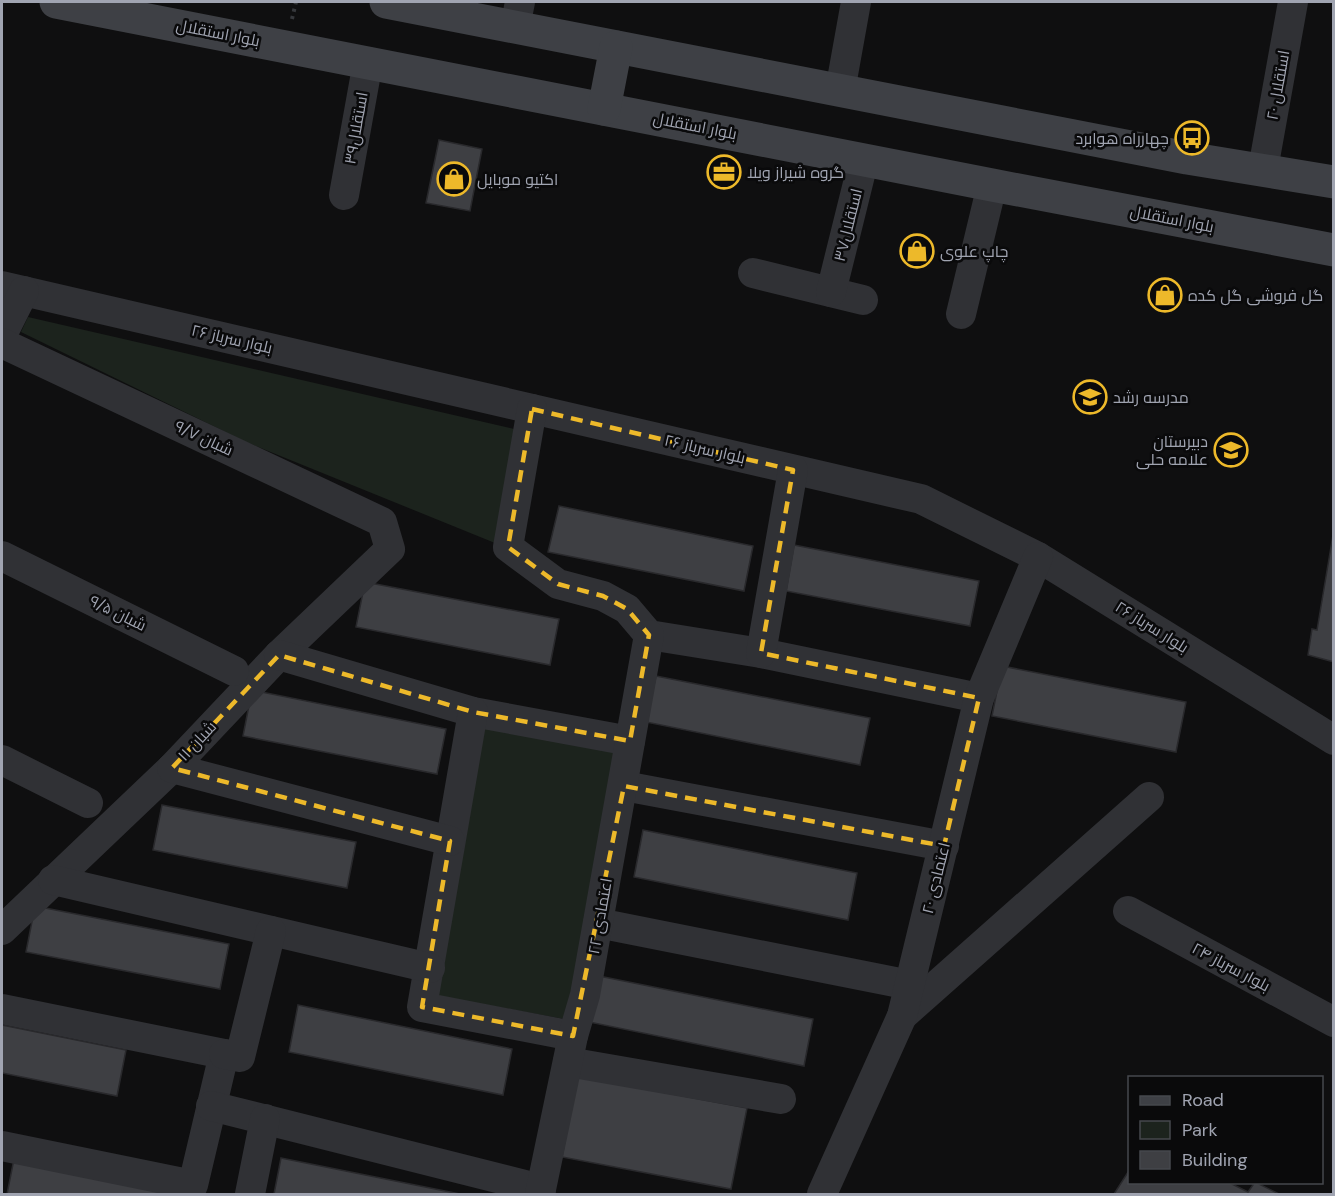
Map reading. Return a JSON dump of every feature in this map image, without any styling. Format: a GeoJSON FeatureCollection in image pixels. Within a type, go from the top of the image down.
{"type":"FeatureCollection","features":[{"type":"Feature","properties":{"kind":"main road","name":"بلوار استقلال"},"geometry":{"type":"LineString","coordinates":[[56,2],[1334,250]]}},
{"type":"Feature","properties":{"kind":"main road"},"geometry":{"type":"LineString","coordinates":[[386,2],[517,14],[616,47],[1187,158],[1334,182]]}},
{"type":"Feature","properties":{"kind":"main road"},"geometry":{"type":"LineString","coordinates":[[604,109],[616,47]]}},
{"type":"Feature","properties":{"kind":"street"},"geometry":{"type":"LineString","coordinates":[[840,91],[856,2]]}},
{"type":"Feature","properties":{"kind":"street","name":"۲۰ استقلال"},"geometry":{"type":"LineString","coordinates":[[1263,169],[1293,2]]}},
{"type":"Feature","properties":{"kind":"street","name":"استقلال۳۹"},"geometry":{"type":"LineString","coordinates":[[344,195],[368,62]]}},
{"type":"Feature","properties":{"kind":"street","name":"استقلال۳۷"},"geometry":{"type":"LineString","coordinates":[[831,292],[864,159]]}},
{"type":"Feature","properties":{"kind":"street"},"geometry":{"type":"LineString","coordinates":[[962,314],[992,185]]}},
{"type":"Feature","properties":{"kind":"street"},"geometry":{"type":"LineString","coordinates":[[753,273],[863,300]]}},
{"type":"Feature","properties":{"kind":"street"},"geometry":{"type":"LineString","coordinates":[[2,335],[13,289]]}},
{"type":"Feature","properties":{"kind":"street","name":"۲۶ بلوار سرباز"},"geometry":{"type":"LineString","coordinates":[[13,289],[921,499],[1038,557],[1334,740]]}},
{"type":"Feature","properties":{"kind":"street","name":"۹/۷ شبان"},"geometry":{"type":"LineString","coordinates":[[2,343],[382,522],[390,549]]}},
{"type":"Feature","properties":{"kind":"street"},"geometry":{"type":"LineString","coordinates":[[532,409],[508,547],[558,584],[603,596],[627,609],[649,635],[761,653],[979,698]]}},
{"type":"Feature","properties":{"kind":"street"},"geometry":{"type":"LineString","coordinates":[[761,653],[793,470]]}},
{"type":"Feature","properties":{"kind":"street","name":"۱۱ شبان"},"geometry":{"type":"LineString","coordinates":[[2,930],[172,768],[279,655],[390,549]]}},
{"type":"Feature","properties":{"kind":"street","name":"۹/۵ شبان"},"geometry":{"type":"LineString","coordinates":[[2,556],[234,671]]}},
{"type":"Feature","properties":{"kind":"street","name":"۲۰ اعتمادی"},"geometry":{"type":"LineString","coordinates":[[822,1194],[902,1016],[979,698],[1038,557]]}},
{"type":"Feature","properties":{"kind":"street","name":"۲۲ اعتمادی"},"geometry":{"type":"LineString","coordinates":[[540,1192],[585,994],[624,786],[649,635]]}},
{"type":"Feature","properties":{"kind":"street"},"geometry":{"type":"LineString","coordinates":[[279,655],[473,712],[630,741]]}},
{"type":"Feature","properties":{"kind":"street"},"geometry":{"type":"LineString","coordinates":[[473,712],[422,1006],[571,1049],[781,1099]]}},
{"type":"Feature","properties":{"kind":"street"},"geometry":{"type":"LineString","coordinates":[[2,760],[88,803]]}},
{"type":"Feature","properties":{"kind":"street"},"geometry":{"type":"LineString","coordinates":[[172,768],[450,841]]}},
{"type":"Feature","properties":{"kind":"street"},"geometry":{"type":"LineString","coordinates":[[624,786],[944,846]]}},
{"type":"Feature","properties":{"kind":"street"},"geometry":{"type":"LineString","coordinates":[[902,1016],[1149,797]]}},
{"type":"Feature","properties":{"kind":"street"},"geometry":{"type":"LineString","coordinates":[[53,880],[430,968]]}},
{"type":"Feature","properties":{"kind":"street","name":"۲۴ بلوار سرباز"},"geometry":{"type":"LineString","coordinates":[[1128,911],[1334,1022]]}},
{"type":"Feature","properties":{"kind":"street"},"geometry":{"type":"LineString","coordinates":[[598,923],[910,985]]}},
{"type":"Feature","properties":{"kind":"street"},"geometry":{"type":"LineString","coordinates":[[2,1009],[240,1057],[271,931]]}},
{"type":"Feature","properties":{"kind":"street"},"geometry":{"type":"LineString","coordinates":[[2,1146],[193,1185],[224,1054]]}},
{"type":"Feature","properties":{"kind":"street"},"geometry":{"type":"LineString","coordinates":[[211,1106],[540,1192]]}},
{"type":"Feature","properties":{"kind":"street"},"geometry":{"type":"LineString","coordinates":[[250,1194],[265,1119]]}},
{"type":"Feature","properties":{"kind":"highlighted area"},"geometry":{"type":"Polygon","coordinates":[[[532,409],[793,470],[761,653],[979,698],[944,846],[624,786],[573,1036],[422,1007],[450,841],[172,768],[279,655],[473,712],[630,741],[649,635],[627,609],[603,596],[558,584],[508,547],[532,409]]]}},
{"type":"Feature","properties":{"kind":"green space"},"geometry":{"type":"Polygon","coordinates":[[[28,317],[514,429],[495,543],[246,442],[21,332],[28,317]]]}},
{"type":"Feature","properties":{"kind":"green space"},"geometry":{"type":"Polygon","coordinates":[[[479,721],[620,747],[570,1020],[431,995],[479,721]]]}},
{"type":"Feature","properties":{"kind":"building","name":"اکتیو موبایل"},"geometry":{"type":"Polygon","coordinates":[[[439,140],[482,149],[470,211],[426,203],[439,140]]]}},
{"type":"Feature","properties":{"kind":"building"},"geometry":{"type":"Polygon","coordinates":[[[559,506],[753,546],[744,591],[548,552],[559,506]]]}},
{"type":"Feature","properties":{"kind":"building"},"geometry":{"type":"Polygon","coordinates":[[[1334,529],[1334,662],[1308,655],[1312,629],[1317,630],[1334,529]]]}},
{"type":"Feature","properties":{"kind":"building"},"geometry":{"type":"Polygon","coordinates":[[[794,545],[979,581],[970,626],[786,591],[794,545]]]}},
{"type":"Feature","properties":{"kind":"building"},"geometry":{"type":"Polygon","coordinates":[[[365,582],[559,619],[550,665],[356,627],[365,582]]]}},
{"type":"Feature","properties":{"kind":"building"},"geometry":{"type":"Polygon","coordinates":[[[1002,666],[1186,702],[1176,752],[992,716],[1002,666]]]}},
{"type":"Feature","properties":{"kind":"building"},"geometry":{"type":"Polygon","coordinates":[[[656,676],[870,718],[860,765],[646,722],[656,676]]]}},
{"type":"Feature","properties":{"kind":"building"},"geometry":{"type":"Polygon","coordinates":[[[252,690],[446,729],[437,774],[243,736],[252,690]]]}},
{"type":"Feature","properties":{"kind":"building"},"geometry":{"type":"Polygon","coordinates":[[[162,805],[356,842],[347,888],[153,850],[162,805]]]}},
{"type":"Feature","properties":{"kind":"building"},"geometry":{"type":"Polygon","coordinates":[[[643,830],[857,873],[848,920],[634,877],[643,830]]]}},
{"type":"Feature","properties":{"kind":"building"},"geometry":{"type":"Polygon","coordinates":[[[35,906],[229,944],[220,989],[26,952],[35,906]]]}},
{"type":"Feature","properties":{"kind":"building"},"geometry":{"type":"Polygon","coordinates":[[[599,976],[813,1019],[804,1066],[589,1022],[599,976]]]}},
{"type":"Feature","properties":{"kind":"building"},"geometry":{"type":"Polygon","coordinates":[[[298,1005],[512,1049],[503,1095],[289,1052],[298,1005]]]}},
{"type":"Feature","properties":{"kind":"building"},"geometry":{"type":"Polygon","coordinates":[[[2,1025],[126,1050],[117,1096],[2,1073],[2,1025]]]}},
{"type":"Feature","properties":{"kind":"building"},"geometry":{"type":"Polygon","coordinates":[[[577,1076],[747,1108],[731,1189],[562,1157],[577,1076]]]}},
{"type":"Feature","properties":{"kind":"building"},"geometry":{"type":"Polygon","coordinates":[[[281,1158],[460,1194],[274,1194],[281,1158]]]}},
{"type":"Feature","properties":{"kind":"building"},"geometry":{"type":"Polygon","coordinates":[[[14,1159],[198,1194],[7,1194],[14,1159]]]}},
{"type":"Feature","properties":{"kind":"building"},"geometry":{"type":"Polygon","coordinates":[[[1128,1172],[1128,1184],[1232,1184],[1248,1192],[1254,1184],[1259,1184],[1279,1194],[1114,1194],[1128,1172]]]}},
{"type":"Feature","properties":{"kind":"place","name":"چهارراه هوابرد"},"geometry":{"type":"Point","coordinates":[1192,138]}},
{"type":"Feature","properties":{"kind":"place","name":"گروه شیراز ویلا"},"geometry":{"type":"Point","coordinates":[724,172]}},
{"type":"Feature","properties":{"kind":"place","name":"اکتیو موبایل"},"geometry":{"type":"Point","coordinates":[454,179]}},
{"type":"Feature","properties":{"kind":"place","name":"چاپ علوی"},"geometry":{"type":"Point","coordinates":[917,251]}},
{"type":"Feature","properties":{"kind":"place","name":"گل فروشی گل کده"},"geometry":{"type":"Point","coordinates":[1165,295]}},
{"type":"Feature","properties":{"kind":"place","name":"مدرسه رشد"},"geometry":{"type":"Point","coordinates":[1090,397]}},
{"type":"Feature","properties":{"kind":"place","name":"دبیرستان علامه حلی"},"geometry":{"type":"Point","coordinates":[1231,450]}}]}
